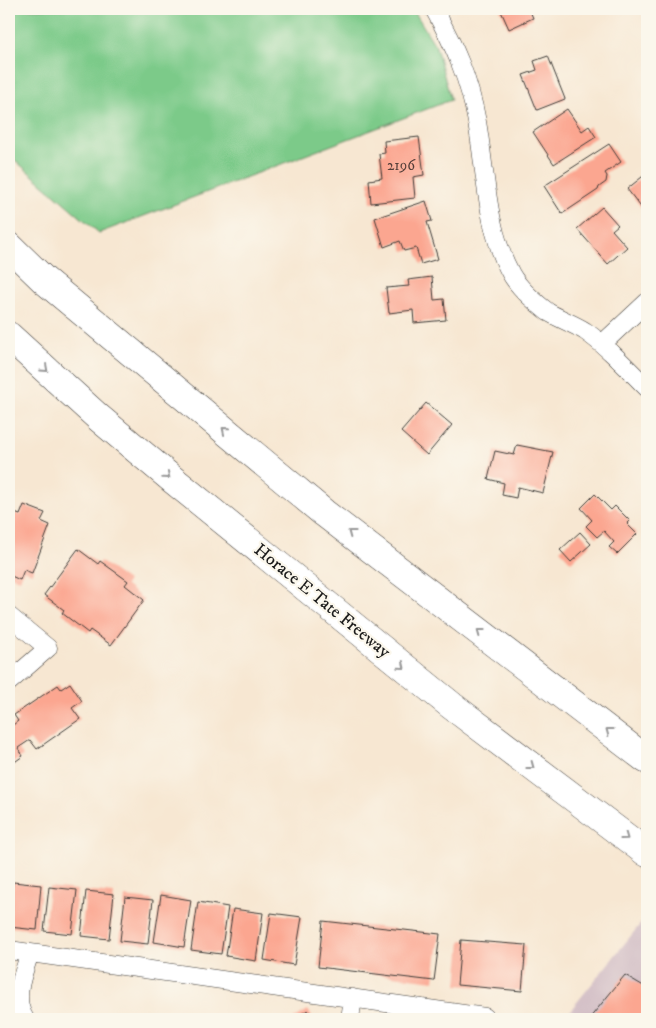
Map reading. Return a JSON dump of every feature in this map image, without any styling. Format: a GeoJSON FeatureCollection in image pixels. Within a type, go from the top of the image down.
{"type":"FeatureCollection","features":[{"type":"Feature","properties":{"kind":"highway"},"geometry":{"type":"LineString","coordinates":[[9,246],[52,286],[324,513],[647,760]]}},
{"type":"Feature","properties":{"kind":"highway","name":"Horace E Tate Freeway"},"geometry":{"type":"LineString","coordinates":[[9,336],[99,418],[217,516],[452,706],[647,853]]}},
{"type":"Feature","properties":{"kind":"street"},"geometry":{"type":"LineString","coordinates":[[434,9],[455,47],[467,79],[477,121],[494,231],[511,274],[523,290],[548,312],[584,330],[602,344],[647,388]]}},
{"type":"Feature","properties":{"kind":"street"},"geometry":{"type":"LineString","coordinates":[[602,344],[647,302]]}},
{"type":"Feature","properties":{"kind":"street"},"geometry":{"type":"LineString","coordinates":[[9,616],[48,648],[9,682]]}},
{"type":"Feature","properties":{"kind":"street"},"geometry":{"type":"LineString","coordinates":[[9,950],[484,1017]]}},
{"type":"Feature","properties":{"kind":"street"},"geometry":{"type":"LineString","coordinates":[[25,1019],[21,1014],[18,987],[30,953]]}},
{"type":"Feature","properties":{"kind":"street"},"geometry":{"type":"LineString","coordinates":[[350,1019],[353,998]]}},
{"type":"Feature","properties":{"kind":"shaded area"},"geometry":{"type":"Polygon","coordinates":[[[647,916],[647,1019],[564,1019],[569,1012],[647,916]]]}},
{"type":"Feature","properties":{"kind":"green space"},"geometry":{"type":"Polygon","coordinates":[[[9,9],[413,9],[436,47],[451,100],[99,233],[9,155],[9,9]]]}},
{"type":"Feature","properties":{"kind":"building"},"geometry":{"type":"Polygon","coordinates":[[[500,9],[534,9],[530,11],[533,18],[509,29],[500,9]]]}},
{"type":"Feature","properties":{"kind":"building"},"geometry":{"type":"Polygon","coordinates":[[[548,56],[565,99],[537,110],[523,75],[537,70],[534,61],[548,56]]]}},
{"type":"Feature","properties":{"kind":"building"},"geometry":{"type":"Polygon","coordinates":[[[567,109],[582,131],[589,126],[596,137],[554,164],[533,132],[567,109]]]}},
{"type":"Feature","properties":{"kind":"building"},"geometry":{"type":"Polygon","coordinates":[[[419,137],[424,175],[413,177],[415,198],[371,203],[369,180],[382,178],[379,154],[385,153],[384,141],[419,137]]]}},
{"type":"Feature","properties":{"kind":"building"},"geometry":{"type":"Polygon","coordinates":[[[609,144],[621,162],[605,173],[607,176],[606,182],[598,190],[562,214],[544,186],[609,144]]]}},
{"type":"Feature","properties":{"kind":"building"},"geometry":{"type":"Polygon","coordinates":[[[647,173],[647,215],[627,189],[647,173]]]}},
{"type":"Feature","properties":{"kind":"building"},"geometry":{"type":"Polygon","coordinates":[[[426,201],[432,221],[427,222],[438,259],[421,264],[416,248],[404,251],[400,241],[384,247],[375,218],[426,201]]]}},
{"type":"Feature","properties":{"kind":"building"},"geometry":{"type":"Polygon","coordinates":[[[602,207],[618,225],[612,230],[627,247],[608,264],[577,229],[602,207]]]}},
{"type":"Feature","properties":{"kind":"building"},"geometry":{"type":"Polygon","coordinates":[[[432,277],[434,300],[444,299],[446,320],[414,323],[413,310],[389,313],[386,288],[409,286],[408,280],[432,277]]]}},
{"type":"Feature","properties":{"kind":"building"},"geometry":{"type":"Polygon","coordinates":[[[426,403],[452,425],[427,455],[401,432],[426,403]]]}},
{"type":"Feature","properties":{"kind":"building"},"geometry":{"type":"Polygon","coordinates":[[[517,445],[553,452],[543,493],[518,487],[516,498],[502,495],[504,483],[488,479],[495,451],[514,455],[517,445]]]}},
{"type":"Feature","properties":{"kind":"building"},"geometry":{"type":"Polygon","coordinates":[[[595,494],[611,510],[615,506],[630,521],[627,524],[637,534],[617,554],[609,547],[614,542],[604,531],[597,537],[586,526],[592,520],[581,508],[595,494]]]}},
{"type":"Feature","properties":{"kind":"building"},"geometry":{"type":"Polygon","coordinates":[[[24,505],[45,513],[41,521],[50,525],[32,573],[24,570],[20,580],[9,575],[9,521],[12,512],[20,515],[24,505]]]}},
{"type":"Feature","properties":{"kind":"building"},"geometry":{"type":"Polygon","coordinates":[[[580,532],[591,544],[571,562],[560,550],[580,532]]]}},
{"type":"Feature","properties":{"kind":"building"},"geometry":{"type":"Polygon","coordinates":[[[78,549],[98,564],[100,561],[128,581],[125,585],[144,600],[111,645],[90,630],[88,633],[62,613],[64,610],[44,595],[78,549]]]}},
{"type":"Feature","properties":{"kind":"building"},"geometry":{"type":"Polygon","coordinates":[[[70,683],[82,701],[72,708],[80,719],[37,749],[30,740],[18,748],[23,756],[9,766],[9,728],[18,721],[14,715],[58,685],[61,689],[70,683]]]}},
{"type":"Feature","properties":{"kind":"building"},"geometry":{"type":"Polygon","coordinates":[[[13,882],[41,885],[37,930],[9,927],[13,882]]]}},
{"type":"Feature","properties":{"kind":"building"},"geometry":{"type":"Polygon","coordinates":[[[49,887],[77,890],[72,934],[44,931],[49,887]]]}},
{"type":"Feature","properties":{"kind":"building"},"geometry":{"type":"Polygon","coordinates":[[[86,891],[114,894],[109,939],[81,936],[86,891]]]}},
{"type":"Feature","properties":{"kind":"building"},"geometry":{"type":"Polygon","coordinates":[[[161,895],[191,900],[184,947],[154,942],[161,895]]]}},
{"type":"Feature","properties":{"kind":"building"},"geometry":{"type":"Polygon","coordinates":[[[125,897],[153,900],[148,944],[120,941],[125,897]]]}},
{"type":"Feature","properties":{"kind":"building"},"geometry":{"type":"Polygon","coordinates":[[[198,902],[228,907],[221,954],[191,950],[198,902]]]}},
{"type":"Feature","properties":{"kind":"building"},"geometry":{"type":"Polygon","coordinates":[[[233,909],[263,913],[256,961],[226,956],[233,909]]]}},
{"type":"Feature","properties":{"kind":"building"},"geometry":{"type":"Polygon","coordinates":[[[271,913],[302,917],[294,965],[264,960],[271,913]]]}},
{"type":"Feature","properties":{"kind":"building"},"geometry":{"type":"Polygon","coordinates":[[[323,921],[440,934],[434,981],[318,967],[323,921]]]}},
{"type":"Feature","properties":{"kind":"building"},"geometry":{"type":"Polygon","coordinates":[[[461,940],[526,945],[522,991],[457,985],[461,940]]]}},
{"type":"Feature","properties":{"kind":"building"},"geometry":{"type":"Polygon","coordinates":[[[625,975],[647,988],[647,1019],[589,1019],[625,975]]]}},
{"type":"Feature","properties":{"kind":"building"},"geometry":{"type":"Polygon","coordinates":[[[308,1010],[314,1019],[293,1019],[308,1010]]]}}]}
